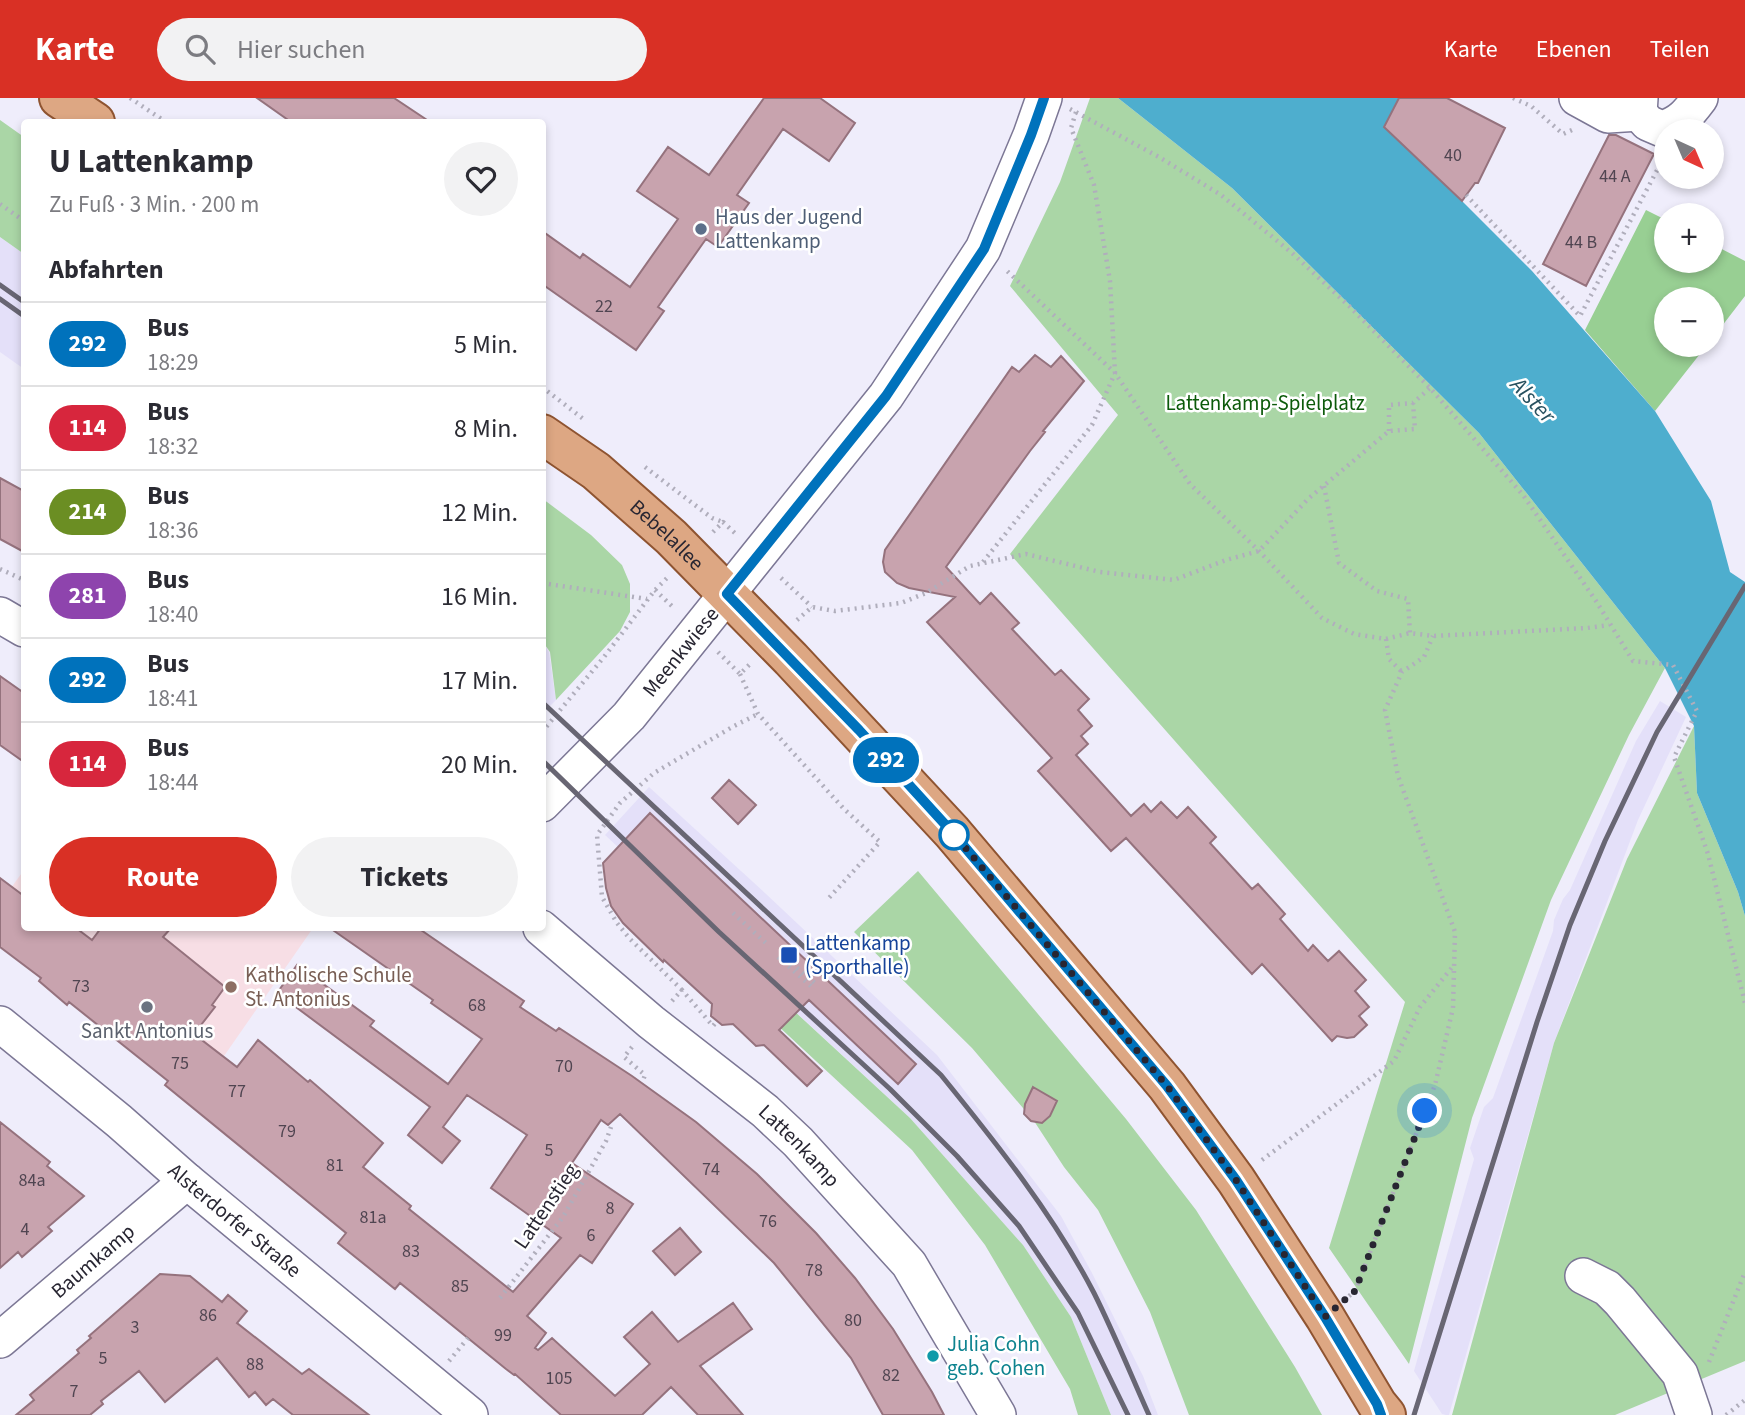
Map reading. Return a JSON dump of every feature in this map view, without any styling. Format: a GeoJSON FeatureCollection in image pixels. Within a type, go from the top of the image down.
{"type":"FeatureCollection","features":[{"type":"Feature","properties":{"kind":"main road"},"geometry":{"type":"LineString","coordinates":[[60,98],[91,119]]}},
{"type":"Feature","properties":{"kind":"main road","name":"Bebelallee"},"geometry":{"type":"LineString","coordinates":[[546,437],[596,471],[671,537],[859,730],[952,832],[1167,1086],[1236,1180],[1325,1317],[1381,1411]]}},
{"type":"Feature","properties":{"kind":"street"},"geometry":{"type":"LineString","coordinates":[[1577,98],[1608,115],[1640,105],[1648,123],[1662,129],[1675,125],[1700,98]]}},
{"type":"Feature","properties":{"kind":"street","name":"Meenkwiese"},"geometry":{"type":"LineString","coordinates":[[546,800],[629,716],[886,396],[984,249],[1031,135],[1056,103]]}},
{"type":"Feature","properties":{"kind":"street"},"geometry":{"type":"LineString","coordinates":[[0,615],[21,627]]}},
{"type":"Feature","properties":{"kind":"street","name":"Lattenkamp"},"geometry":{"type":"LineString","coordinates":[[545,931],[651,1022],[765,1111],[798,1142],[909,1264],[998,1415]]}},
{"type":"Feature","properties":{"kind":"street","name":"Alsterdorfer Straße"},"geometry":{"type":"LineString","coordinates":[[0,1024],[119,1121],[449,1409]]}},
{"type":"Feature","properties":{"kind":"street","name":"Baumkamp"},"geometry":{"type":"LineString","coordinates":[[0,1340],[187,1181]]}},
{"type":"Feature","properties":{"kind":"street"},"geometry":{"type":"LineString","coordinates":[[1583,1276],[1607,1288],[1620,1301],[1680,1374],[1691,1405]]}},
{"type":"Feature","properties":{"kind":"path"},"geometry":{"type":"LineString","coordinates":[[130,98],[162,119]]}},
{"type":"Feature","properties":{"kind":"path"},"geometry":{"type":"LineString","coordinates":[[1056,103],[1159,157],[1221,195],[1292,253],[1430,388],[1523,495],[1597,601],[1633,661],[1673,665],[1697,711],[1674,757],[1708,854],[1745,1003]]}},
{"type":"Feature","properties":{"kind":"path"},"geometry":{"type":"LineString","coordinates":[[982,563],[1092,425],[1115,373],[1110,281],[1094,185],[1071,128],[1076,112]]}},
{"type":"Feature","properties":{"kind":"path"},"geometry":{"type":"LineString","coordinates":[[1466,195],[1580,316],[1654,178]]}},
{"type":"Feature","properties":{"kind":"path"},"geometry":{"type":"LineString","coordinates":[[0,204],[21,219]]}},
{"type":"Feature","properties":{"kind":"path"},"geometry":{"type":"LineString","coordinates":[[984,249],[1115,373],[1190,484],[1259,551],[1322,618],[1354,634],[1386,639],[1409,633],[1433,636],[1609,625]]}},
{"type":"Feature","properties":{"kind":"path"},"geometry":{"type":"LineString","coordinates":[[1389,431],[1389,405],[1413,402],[1430,388]]}},
{"type":"Feature","properties":{"kind":"path"},"geometry":{"type":"LineString","coordinates":[[773,641],[812,607],[835,611],[901,603],[926,593],[970,566],[1026,554],[1100,572],[1174,580],[1259,551],[1308,499],[1389,431],[1415,429],[1413,402]]}},
{"type":"Feature","properties":{"kind":"path"},"geometry":{"type":"LineString","coordinates":[[1324,485],[1339,563],[1377,591],[1409,599],[1409,633]]}},
{"type":"Feature","properties":{"kind":"path"},"geometry":{"type":"LineString","coordinates":[[0,569],[21,579]]}},
{"type":"Feature","properties":{"kind":"path"},"geometry":{"type":"LineString","coordinates":[[546,584],[648,599]]}},
{"type":"Feature","properties":{"kind":"path"},"geometry":{"type":"LineString","coordinates":[[546,727],[655,590]]}},
{"type":"Feature","properties":{"kind":"path"},"geometry":{"type":"LineString","coordinates":[[1325,1317],[1355,1291],[1435,1085],[1453,1008],[1455,932],[1398,776],[1385,710],[1402,672],[1423,657],[1433,636]]}},
{"type":"Feature","properties":{"kind":"path"},"geometry":{"type":"LineString","coordinates":[[1386,639],[1389,659],[1402,672]]}},
{"type":"Feature","properties":{"kind":"path"},"geometry":{"type":"LineString","coordinates":[[740,674],[758,714],[844,810],[880,842],[828,899]]}},
{"type":"Feature","properties":{"kind":"path"},"geometry":{"type":"LineString","coordinates":[[682,990],[630,939],[602,897],[597,835],[620,803],[654,773],[758,714]]}},
{"type":"Feature","properties":{"kind":"path"},"geometry":{"type":"LineString","coordinates":[[733,913],[767,944]]}},
{"type":"Feature","properties":{"kind":"path"},"geometry":{"type":"LineString","coordinates":[[780,955],[814,986]]}},
{"type":"Feature","properties":{"kind":"path"},"geometry":{"type":"LineString","coordinates":[[1236,1180],[1394,1061],[1420,1007],[1454,965]]}},
{"type":"Feature","properties":{"kind":"path","name":"Lattenstieg"},"geometry":{"type":"LineString","coordinates":[[500,1298],[563,1217],[606,1141],[611,1127]]}},
{"type":"Feature","properties":{"kind":"path"},"geometry":{"type":"LineString","coordinates":[[1691,1405],[1745,1272]]}},
{"type":"Feature","properties":{"kind":"path"},"geometry":{"type":"LineString","coordinates":[[1726,1415],[1745,1400]]}},
{"type":"Feature","properties":{"kind":"shaded area"},"geometry":{"type":"Polygon","coordinates":[[[0,237],[21,252],[21,367],[0,352],[0,237]]]}},
{"type":"Feature","properties":{"kind":"shaded area"},"geometry":{"type":"Polygon","coordinates":[[[546,648],[549,652],[556,700],[546,710],[546,648]]]}},
{"type":"Feature","properties":{"kind":"shaded area"},"geometry":{"type":"Polygon","coordinates":[[[1660,701],[1686,717],[1638,820],[1554,1043],[1449,1415],[1442,1414],[1414,1371],[1474,1159],[1470,1148],[1484,1107],[1493,1098],[1553,931],[1554,920],[1636,741],[1660,701]]]}},
{"type":"Feature","properties":{"kind":"shaded area"},"geometry":{"type":"Polygon","coordinates":[[[649,787],[937,1055],[1061,1216],[1143,1376],[1158,1415],[1111,1415],[1071,1317],[1023,1245],[910,1118],[605,835],[649,787]]]}},
{"type":"Feature","properties":{"kind":"shaded area","name":"Katholische Schule St. Antonius"},"geometry":{"type":"Polygon","coordinates":[[[21,874],[21,931],[311,931],[190,1105],[165,1085],[169,1080],[71,1001],[67,1005],[39,981],[41,978],[0,947],[0,903],[21,874]]]}},
{"type":"Feature","properties":{"kind":"green space","name":"Lattenkamp-Spielplatz"},"geometry":{"type":"Polygon","coordinates":[[[1090,98],[1118,98],[1232,188],[1479,433],[1665,668],[1629,735],[1551,900],[1472,1118],[1409,1364],[1329,1248],[1405,1002],[1010,554],[1118,415],[1010,286],[1060,182],[1090,98]]]}},
{"type":"Feature","properties":{"kind":"green space"},"geometry":{"type":"Polygon","coordinates":[[[0,120],[21,135],[21,252],[0,237],[0,120]]]}},
{"type":"Feature","properties":{"kind":"green space"},"geometry":{"type":"Polygon","coordinates":[[[1646,210],[1654,214],[1654,273],[1724,273],[1724,250],[1745,261],[1745,296],[1724,323],[1724,287],[1654,287],[1654,357],[1698,357],[1655,411],[1585,330],[1646,210]]]}},
{"type":"Feature","properties":{"kind":"green space"},"geometry":{"type":"Polygon","coordinates":[[[546,501],[591,535],[622,565],[630,584],[630,612],[620,631],[556,700],[550,652],[546,646],[546,501]]]}},
{"type":"Feature","properties":{"kind":"green space"},"geometry":{"type":"Polygon","coordinates":[[[1694,726],[1697,793],[1738,892],[1745,916],[1745,1361],[1615,1415],[1452,1415],[1554,1043],[1627,859],[1694,726]]]}},
{"type":"Feature","properties":{"kind":"green space"},"geometry":{"type":"Polygon","coordinates":[[[918,871],[1126,1119],[1196,1210],[1295,1367],[1322,1415],[1189,1415],[1150,1312],[1098,1210],[1064,1167],[1034,1121],[972,1048],[854,932],[918,871]]]}},
{"type":"Feature","properties":{"kind":"green space"},"geometry":{"type":"Polygon","coordinates":[[[792,1009],[910,1118],[1023,1245],[1071,1317],[1111,1415],[1078,1415],[1070,1389],[985,1245],[912,1150],[776,1024],[792,1009]]]}},
{"type":"Feature","properties":{"kind":"water","name":"Alster"},"geometry":{"type":"Polygon","coordinates":[[[1118,98],[1399,98],[1384,127],[1532,271],[1655,411],[1711,501],[1730,572],[1745,582],[1745,916],[1738,892],[1697,793],[1694,726],[1665,668],[1479,433],[1232,188],[1118,98]]]}},
{"type":"Feature","properties":{"kind":"building"},"geometry":{"type":"Polygon","coordinates":[[[257,98],[394,98],[426,119],[287,119],[257,98]]]}},
{"type":"Feature","properties":{"kind":"building","name":"Haus der Jugend Lattenkamp"},"geometry":{"type":"Polygon","coordinates":[[[764,98],[820,98],[855,123],[829,161],[783,129],[737,195],[749,203],[718,247],[706,239],[658,307],[664,311],[636,350],[546,287],[546,234],[580,258],[583,254],[630,287],[678,219],[637,191],[668,147],[709,175],[764,98]]]}},
{"type":"Feature","properties":{"kind":"building"},"geometry":{"type":"Polygon","coordinates":[[[1399,98],[1447,98],[1505,128],[1478,183],[1475,183],[1462,201],[1384,127],[1399,98]]]}},
{"type":"Feature","properties":{"kind":"building"},"geometry":{"type":"Polygon","coordinates":[[[1609,135],[1616,135],[1654,154],[1586,286],[1543,264],[1609,135]]]}},
{"type":"Feature","properties":{"kind":"building"},"geometry":{"type":"Polygon","coordinates":[[[1035,355],[1051,367],[1061,356],[1084,381],[1043,431],[1045,432],[946,567],[980,604],[991,593],[1019,623],[1012,629],[1055,675],[1061,670],[1089,699],[1078,710],[1092,726],[1081,736],[1088,744],[1076,755],[1131,816],[1144,804],[1151,812],[1161,802],[1177,818],[1188,807],[1216,837],[1210,843],[1252,889],[1258,884],[1285,914],[1280,919],[1308,951],[1313,945],[1328,961],[1339,951],[1366,980],[1355,991],[1369,1007],[1359,1016],[1367,1025],[1354,1037],[1337,1036],[1332,1041],[1262,964],[1252,974],[1126,838],[1111,851],[1038,771],[1052,758],[927,622],[955,597],[909,588],[897,583],[885,572],[885,550],[1012,367],[1019,372],[1035,355]]]}},
{"type":"Feature","properties":{"kind":"building"},"geometry":{"type":"Polygon","coordinates":[[[0,478],[21,489],[21,550],[0,539],[0,478]]]}},
{"type":"Feature","properties":{"kind":"building"},"geometry":{"type":"Polygon","coordinates":[[[0,676],[21,691],[21,760],[0,745],[0,676]]]}},
{"type":"Feature","properties":{"kind":"building"},"geometry":{"type":"Polygon","coordinates":[[[729,780],[756,805],[738,824],[712,798],[729,780]]]}},
{"type":"Feature","properties":{"kind":"building"},"geometry":{"type":"Polygon","coordinates":[[[650,813],[916,1064],[898,1084],[809,1000],[779,1030],[822,1071],[807,1086],[764,1045],[756,1046],[733,1024],[722,1025],[711,1016],[712,1004],[623,923],[611,906],[603,863],[650,813]]]}},
{"type":"Feature","properties":{"kind":"building"},"geometry":{"type":"Polygon","coordinates":[[[0,878],[21,894],[21,931],[80,931],[92,940],[99,931],[168,931],[163,937],[225,987],[212,1005],[215,1007],[194,1034],[237,1067],[258,1040],[308,1082],[310,1080],[383,1143],[363,1167],[411,1206],[409,1209],[513,1292],[561,1238],[491,1188],[527,1135],[467,1095],[443,1127],[460,1141],[442,1163],[408,1135],[430,1107],[277,993],[297,965],[374,1021],[370,1026],[448,1084],[482,1039],[431,1003],[433,1000],[334,931],[422,931],[524,1001],[520,1007],[556,1031],[559,1028],[696,1122],[757,1174],[816,1233],[855,1278],[893,1329],[944,1415],[883,1415],[851,1358],[774,1263],[620,1114],[608,1125],[601,1120],[572,1163],[633,1204],[592,1263],[580,1255],[527,1316],[546,1333],[535,1348],[538,1350],[552,1338],[615,1396],[650,1364],[624,1337],[652,1312],[678,1342],[733,1303],[752,1329],[700,1366],[743,1415],[698,1415],[671,1387],[642,1415],[561,1415],[515,1374],[400,1283],[395,1289],[338,1243],[346,1233],[165,1085],[168,1081],[69,1002],[67,1005],[39,981],[41,978],[0,947],[0,878]]]}},
{"type":"Feature","properties":{"kind":"building"},"geometry":{"type":"Polygon","coordinates":[[[1033,1087],[1057,1101],[1050,1116],[1042,1123],[1031,1121],[1024,1114],[1025,1104],[1033,1087]]]}},
{"type":"Feature","properties":{"kind":"building"},"geometry":{"type":"Polygon","coordinates":[[[0,1122],[50,1162],[47,1166],[84,1196],[48,1227],[52,1231],[22,1257],[18,1252],[0,1268],[0,1122]]]}},
{"type":"Feature","properties":{"kind":"building"},"geometry":{"type":"Polygon","coordinates":[[[680,1228],[701,1252],[675,1275],[653,1251],[680,1228]]]}},
{"type":"Feature","properties":{"kind":"building"},"geometry":{"type":"Polygon","coordinates":[[[160,1274],[190,1276],[222,1302],[228,1295],[247,1311],[237,1323],[302,1374],[309,1369],[369,1415],[293,1415],[273,1399],[266,1405],[255,1392],[249,1397],[217,1358],[165,1402],[139,1371],[101,1401],[103,1404],[90,1415],[16,1415],[34,1400],[30,1395],[79,1353],[77,1350],[91,1338],[89,1336],[160,1274]]]}},
{"type":"Feature","properties":{"kind":"railway"},"geometry":{"type":"LineString","coordinates":[[0,285],[21,300]]}},
{"type":"Feature","properties":{"kind":"railway"},"geometry":{"type":"LineString","coordinates":[[0,299],[21,314]]}},
{"type":"Feature","properties":{"kind":"railway"},"geometry":{"type":"LineString","coordinates":[[1414,1415],[1570,925],[1605,841],[1657,732],[1745,586]]}},
{"type":"Feature","properties":{"kind":"railway"},"geometry":{"type":"LineString","coordinates":[[546,706],[941,1075],[1003,1153],[1061,1235],[1094,1293],[1149,1415]]}},
{"type":"Feature","properties":{"kind":"railway"},"geometry":{"type":"LineString","coordinates":[[546,764],[719,932],[890,1089],[957,1156],[1019,1226],[1078,1313],[1128,1415]]}},
{"type":"Feature","properties":{"kind":"bus line","name":"292"},"geometry":{"type":"LineString","coordinates":[[1044,98],[984,249],[886,396],[727,594],[859,730],[952,832],[1167,1086],[1236,1180],[1325,1317],[1381,1415]]}},
{"type":"Feature","properties":{"kind":"place","name":"Haus der Jugend Lattenkamp"},"geometry":{"type":"Point","coordinates":[701,229]}},
{"type":"Feature","properties":{"kind":"place","name":"Lattenkamp (Sporthalle)"},"geometry":{"type":"Point","coordinates":[789,955]}},
{"type":"Feature","properties":{"kind":"place","name":"Katholische Schule St. Antonius"},"geometry":{"type":"Point","coordinates":[231,987]}},
{"type":"Feature","properties":{"kind":"place","name":"Sankt Antonius"},"geometry":{"type":"Point","coordinates":[147,1007]}},
{"type":"Feature","properties":{"kind":"place","name":"Julia Cohn geb. Cohen"},"geometry":{"type":"Point","coordinates":[933,1356]}},
{"type":"Feature","properties":{"kind":"route"},"geometry":{"type":"LineString","coordinates":[[954,835],[952,832],[1167,1086],[1236,1180],[1325,1317],[1355,1291],[1425,1111]]}}]}
